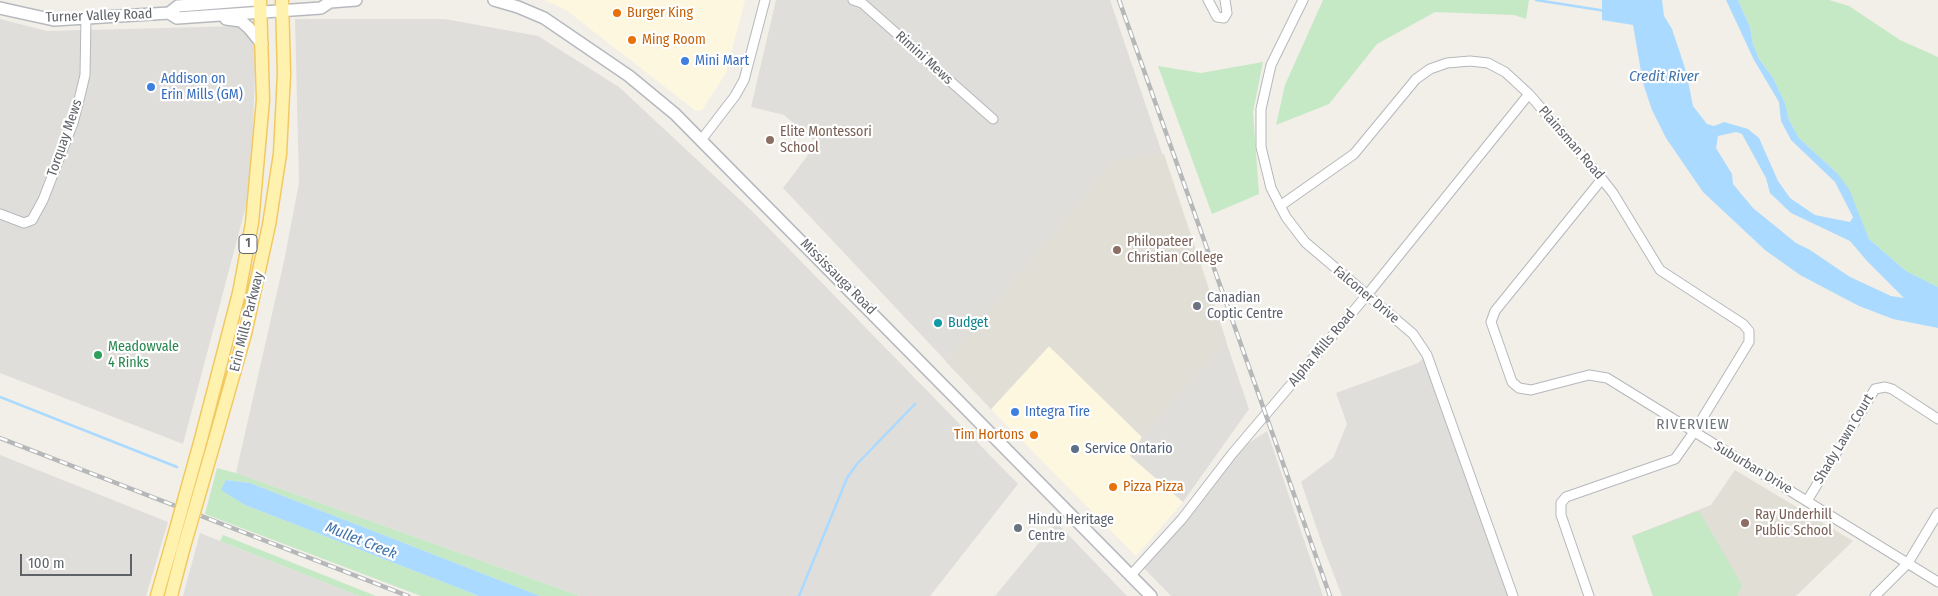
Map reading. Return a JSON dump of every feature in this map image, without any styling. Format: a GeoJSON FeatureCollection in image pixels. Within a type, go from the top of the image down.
{"type":"FeatureCollection","features":[{"type":"Feature","properties":{"kind":"main road","name":"Turner Valley Road"},"geometry":{"type":"LineString","coordinates":[[0,8],[38,18],[86,19],[169,13],[178,6],[255,0]]}},
{"type":"Feature","properties":{"kind":"main road"},"geometry":{"type":"LineString","coordinates":[[260,6],[321,8],[328,1],[356,0]]}},
{"type":"Feature","properties":{"kind":"main road","name":"Mississauga Road"},"geometry":{"type":"LineString","coordinates":[[494,0],[518,7],[544,18],[578,40],[652,94],[702,139],[1151,596]]}},
{"type":"Feature","properties":{"kind":"main road","name":"Turner Valley Road"},"geometry":{"type":"LineString","coordinates":[[169,13],[177,18],[207,16],[260,6]]}},
{"type":"Feature","properties":{"kind":"main road","name":"Erin Mills Parkway"},"geometry":{"type":"LineString","coordinates":[[170,596],[177,548],[201,439],[239,293],[252,223],[263,100],[260,6]]}},
{"type":"Feature","properties":{"kind":"main road","name":"Erin Mills Parkway"},"geometry":{"type":"LineString","coordinates":[[157,596],[177,548],[214,443],[247,324],[270,224],[280,154],[284,74],[282,6]]}},
{"type":"Feature","properties":{"kind":"main road"},"geometry":{"type":"LineString","coordinates":[[207,16],[241,21],[250,28],[262,44]]}},
{"type":"Feature","properties":{"kind":"street"},"geometry":{"type":"LineString","coordinates":[[702,139],[735,96],[744,80],[765,0]]}},
{"type":"Feature","properties":{"kind":"street","name":"Rimini Mews"},"geometry":{"type":"LineString","coordinates":[[853,0],[862,3],[993,119]]}},
{"type":"Feature","properties":{"kind":"street"},"geometry":{"type":"LineString","coordinates":[[1208,0],[1217,17],[1224,18],[1227,13],[1226,0]]}},
{"type":"Feature","properties":{"kind":"street","name":"Falconer Drive"},"geometry":{"type":"LineString","coordinates":[[1303,0],[1271,65],[1261,108],[1260,130],[1264,164],[1271,188],[1280,206],[1305,242],[1413,334],[1427,355],[1513,596]]}},
{"type":"Feature","properties":{"kind":"street","name":"Torquay Mews"},"geometry":{"type":"LineString","coordinates":[[0,214],[24,223],[32,220],[43,200],[73,123],[80,96],[85,74],[86,19]]}},
{"type":"Feature","properties":{"kind":"street","name":"Plainsman Road"},"geometry":{"type":"LineString","coordinates":[[1280,206],[1354,154],[1416,79],[1430,69],[1447,62],[1470,61],[1488,63],[1506,72],[1529,94],[1613,193],[1660,270],[1743,324],[1749,331],[1749,342],[1694,432]]}},
{"type":"Feature","properties":{"kind":"street","name":"Alpha Mills Road"},"geometry":{"type":"LineString","coordinates":[[1131,575],[1182,520],[1232,454],[1367,295],[1529,94]]}},
{"type":"Feature","properties":{"kind":"street","name":"Suburban Drive"},"geometry":{"type":"LineString","coordinates":[[1602,179],[1495,310],[1491,322],[1512,382],[1519,388],[1531,390],[1589,375],[1607,378],[1938,582]]}},
{"type":"Feature","properties":{"kind":"street","name":"Shady Lawn Court"},"geometry":{"type":"LineString","coordinates":[[1807,500],[1876,389],[1885,387],[1892,389],[1938,419]]}},
{"type":"Feature","properties":{"kind":"street"},"geometry":{"type":"LineString","coordinates":[[1589,596],[1561,515],[1561,503],[1566,497],[1674,459],[1694,432]]}},
{"type":"Feature","properties":{"kind":"street"},"geometry":{"type":"LineString","coordinates":[[1875,596],[1908,563],[1938,513]]}},
{"type":"Feature","properties":{"kind":"shaded area"},"geometry":{"type":"Polygon","coordinates":[[[544,0],[745,0],[726,73],[702,110],[696,111],[566,10],[544,0]]]}},
{"type":"Feature","properties":{"kind":"shaded area"},"geometry":{"type":"Polygon","coordinates":[[[776,0],[1110,0],[1249,409],[1183,502],[1130,456],[1142,437],[1049,346],[991,409],[783,188],[817,143],[784,115],[751,107],[776,0]]]}},
{"type":"Feature","properties":{"kind":"shaded area"},"geometry":{"type":"Polygon","coordinates":[[[0,19],[47,31],[241,26],[256,41],[251,187],[183,444],[0,373],[0,19]]]}},
{"type":"Feature","properties":{"kind":"shaded area"},"geometry":{"type":"Polygon","coordinates":[[[295,19],[445,19],[538,36],[619,87],[752,211],[1018,484],[930,596],[580,596],[236,473],[284,261],[299,183],[295,19]]]}},
{"type":"Feature","properties":{"kind":"shaded area","name":"Philopateer Christian College"},"geometry":{"type":"Polygon","coordinates":[[[1164,154],[1226,340],[1142,437],[1049,346],[991,409],[946,362],[1114,160],[1164,154]]]}},
{"type":"Feature","properties":{"kind":"shaded area"},"geometry":{"type":"Polygon","coordinates":[[[1049,346],[1142,437],[1130,456],[1183,502],[1136,556],[991,409],[1049,346]]]}},
{"type":"Feature","properties":{"kind":"shaded area"},"geometry":{"type":"Polygon","coordinates":[[[1427,355],[1513,596],[1342,596],[1322,544],[1301,482],[1333,458],[1347,424],[1336,393],[1418,363],[1427,355]]]}},
{"type":"Feature","properties":{"kind":"shaded area"},"geometry":{"type":"Polygon","coordinates":[[[1267,431],[1323,596],[1171,596],[1141,565],[1232,454],[1267,431]]]}},
{"type":"Feature","properties":{"kind":"shaded area"},"geometry":{"type":"Polygon","coordinates":[[[0,455],[168,522],[146,596],[0,596],[0,455]]]}},
{"type":"Feature","properties":{"kind":"shaded area","name":"Ray Underhill Public School"},"geometry":{"type":"Polygon","coordinates":[[[1735,470],[1853,541],[1796,596],[1653,596],[1632,536],[1711,505],[1735,470]]]}},
{"type":"Feature","properties":{"kind":"shaded area"},"geometry":{"type":"Polygon","coordinates":[[[1056,522],[1127,596],[995,596],[1056,522]]]}},
{"type":"Feature","properties":{"kind":"shaded area"},"geometry":{"type":"Polygon","coordinates":[[[200,533],[220,541],[359,596],[183,596],[200,533]]]}},
{"type":"Feature","properties":{"kind":"green space"},"geometry":{"type":"Polygon","coordinates":[[[1323,0],[1529,0],[1526,19],[1514,15],[1435,12],[1377,44],[1329,104],[1276,125],[1285,85],[1323,0]]]}},
{"type":"Feature","properties":{"kind":"green space"},"geometry":{"type":"Polygon","coordinates":[[[1738,0],[1829,0],[1849,6],[1900,40],[1938,57],[1938,287],[1906,271],[1869,239],[1837,173],[1799,138],[1789,120],[1785,103],[1773,78],[1759,59],[1753,44],[1750,27],[1738,0]]]}},
{"type":"Feature","properties":{"kind":"green space"},"geometry":{"type":"Polygon","coordinates":[[[1263,62],[1253,112],[1259,194],[1212,214],[1158,66],[1201,73],[1263,62]]]}},
{"type":"Feature","properties":{"kind":"green space"},"geometry":{"type":"Polygon","coordinates":[[[217,468],[236,473],[580,596],[540,596],[250,483],[226,480],[229,494],[245,505],[479,596],[421,596],[205,514],[217,468]]]}},
{"type":"Feature","properties":{"kind":"green space"},"geometry":{"type":"Polygon","coordinates":[[[1699,511],[1742,585],[1737,596],[1653,596],[1632,536],[1699,511]]]}},
{"type":"Feature","properties":{"kind":"green space"},"geometry":{"type":"Polygon","coordinates":[[[223,535],[376,596],[359,596],[220,541],[223,535]]]}},
{"type":"Feature","properties":{"kind":"water","name":"Credit River"},"geometry":{"type":"Polygon","coordinates":[[[1602,0],[1662,0],[1664,16],[1672,29],[1686,71],[1693,106],[1707,124],[1714,126],[1724,122],[1748,129],[1759,138],[1778,181],[1790,198],[1815,215],[1850,222],[1853,217],[1835,182],[1791,140],[1781,121],[1779,102],[1754,60],[1726,0],[1738,0],[1750,27],[1753,44],[1759,59],[1773,78],[1785,103],[1789,120],[1799,138],[1837,173],[1849,189],[1869,239],[1906,271],[1938,287],[1938,328],[1893,319],[1859,306],[1800,275],[1765,250],[1703,192],[1666,138],[1652,110],[1643,83],[1633,25],[1602,20],[1602,0]],[[1736,132],[1718,136],[1716,148],[1732,174],[1733,184],[1753,208],[1796,243],[1810,250],[1850,277],[1891,296],[1904,298],[1850,241],[1791,213],[1770,193],[1766,178],[1742,134],[1736,132]]]}},
{"type":"Feature","properties":{"kind":"water"},"geometry":{"type":"Polygon","coordinates":[[[226,480],[250,483],[540,596],[479,596],[245,505],[221,490],[226,480]]]}},
{"type":"Feature","properties":{"kind":"waterway"},"geometry":{"type":"LineString","coordinates":[[1536,0],[1606,11]]}},
{"type":"Feature","properties":{"kind":"waterway","name":"Mullet Creek"},"geometry":{"type":"LineString","coordinates":[[0,397],[177,467]]}},
{"type":"Feature","properties":{"kind":"waterway"},"geometry":{"type":"LineString","coordinates":[[799,596],[847,478],[857,464],[915,404]]}},
{"type":"Feature","properties":{"kind":"railway"},"geometry":{"type":"LineString","coordinates":[[1119,0],[1330,596]]}},
{"type":"Feature","properties":{"kind":"railway"},"geometry":{"type":"LineString","coordinates":[[0,438],[408,596]]}},
{"type":"Feature","properties":{"kind":"place","name":"Burger King"},"geometry":{"type":"Point","coordinates":[617,13]}},
{"type":"Feature","properties":{"kind":"place","name":"Ming Room"},"geometry":{"type":"Point","coordinates":[632,40]}},
{"type":"Feature","properties":{"kind":"place","name":"Mini Mart"},"geometry":{"type":"Point","coordinates":[685,61]}},
{"type":"Feature","properties":{"kind":"place","name":"Addison on Erin Mills (GM)"},"geometry":{"type":"Point","coordinates":[151,87]}},
{"type":"Feature","properties":{"kind":"place","name":"Elite Montessori School"},"geometry":{"type":"Point","coordinates":[770,140]}},
{"type":"Feature","properties":{"kind":"place","name":"Philopateer Christian College"},"geometry":{"type":"Point","coordinates":[1117,250]}},
{"type":"Feature","properties":{"kind":"place","name":"Canadian Coptic Centre"},"geometry":{"type":"Point","coordinates":[1197,306]}},
{"type":"Feature","properties":{"kind":"place","name":"Budget"},"geometry":{"type":"Point","coordinates":[938,323]}},
{"type":"Feature","properties":{"kind":"place","name":"Meadowvale 4 Rinks"},"geometry":{"type":"Point","coordinates":[98,355]}},
{"type":"Feature","properties":{"kind":"place","name":"Integra Tire"},"geometry":{"type":"Point","coordinates":[1015,412]}},
{"type":"Feature","properties":{"kind":"place","name":"Tim Hortons"},"geometry":{"type":"Point","coordinates":[1034,435]}},
{"type":"Feature","properties":{"kind":"place","name":"Service Ontario"},"geometry":{"type":"Point","coordinates":[1075,449]}},
{"type":"Feature","properties":{"kind":"place","name":"Pizza Pizza"},"geometry":{"type":"Point","coordinates":[1113,487]}},
{"type":"Feature","properties":{"kind":"place","name":"Ray Underhill Public School"},"geometry":{"type":"Point","coordinates":[1745,523]}},
{"type":"Feature","properties":{"kind":"place","name":"Hindu Heritage Centre"},"geometry":{"type":"Point","coordinates":[1018,528]}},
{"type":"Feature","properties":{"kind":"district","name":"RIVERVIEW"},"geometry":{"type":"Point","coordinates":[1693,425]}}]}
